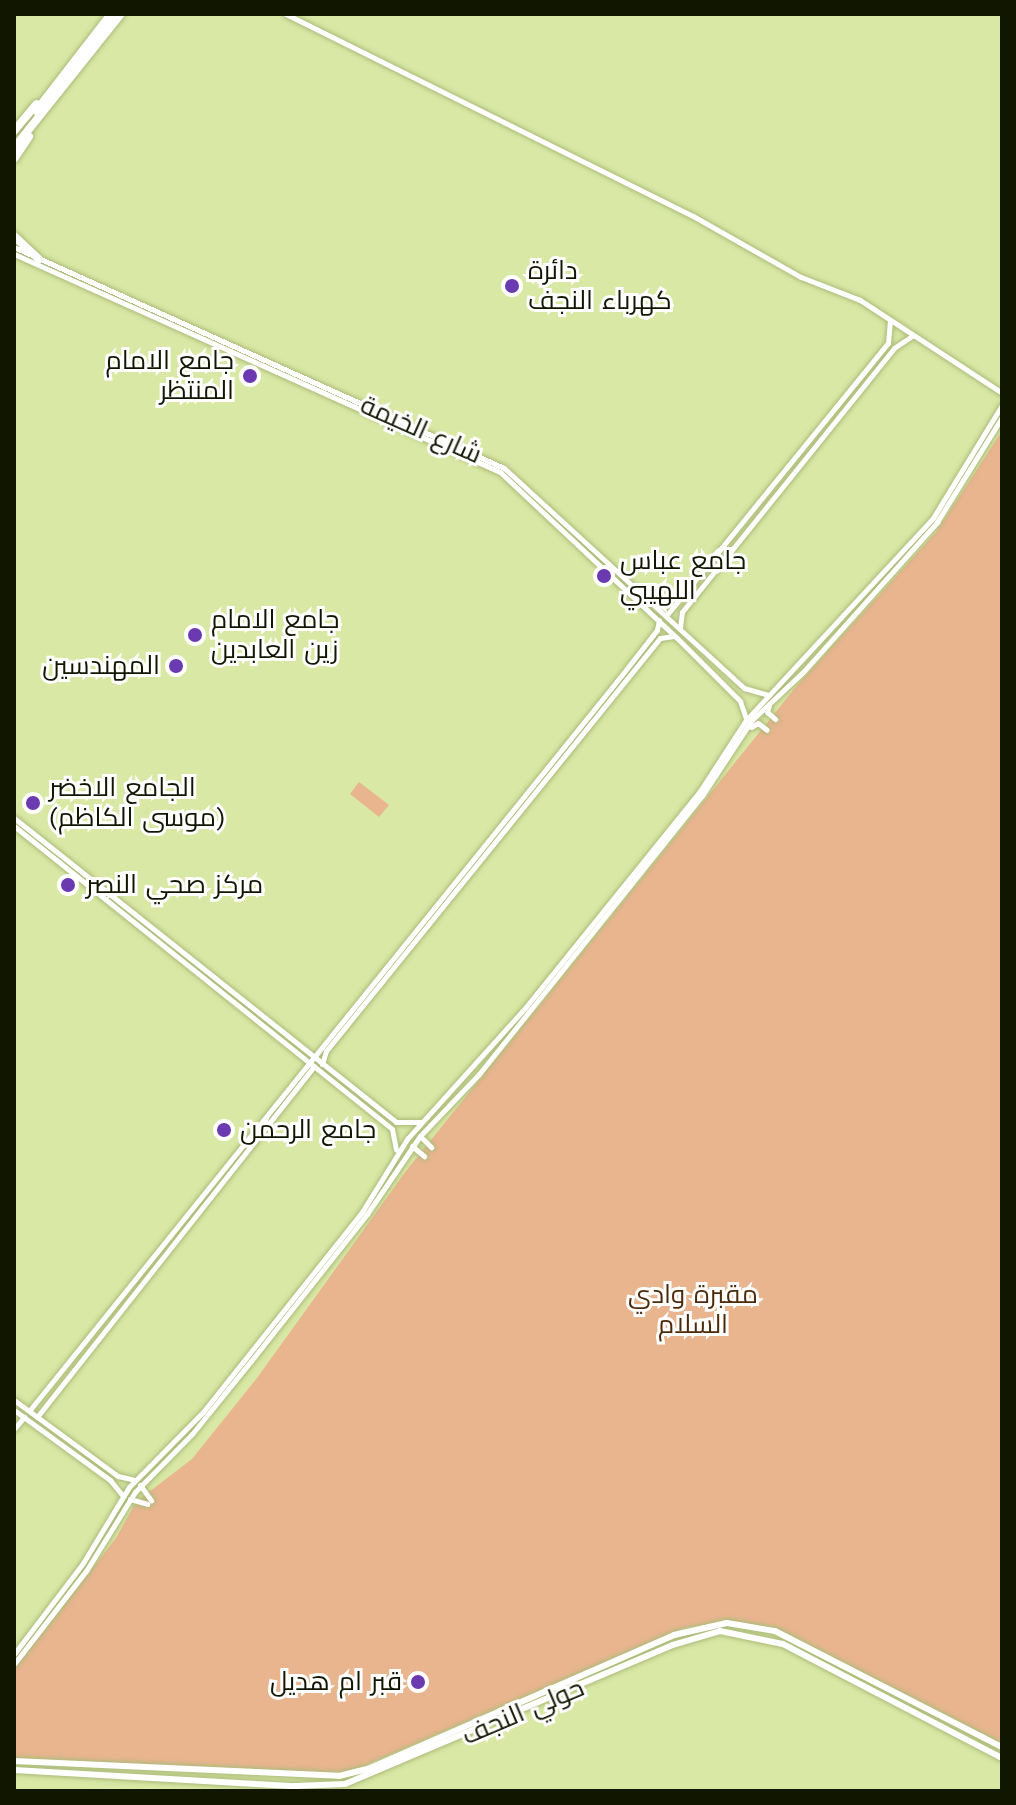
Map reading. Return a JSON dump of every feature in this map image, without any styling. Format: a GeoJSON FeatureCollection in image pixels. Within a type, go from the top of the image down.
{"type":"FeatureCollection","features":[{"type":"Feature","properties":{"kind":"highway"},"geometry":{"type":"LineString","coordinates":[[14,148],[111,14]]}},
{"type":"Feature","properties":{"kind":"highway"},"geometry":{"type":"LineString","coordinates":[[14,139],[121,14]]}},
{"type":"Feature","properties":{"kind":"highway"},"geometry":{"type":"LineString","coordinates":[[14,131],[62,82]]}},
{"type":"Feature","properties":{"kind":"highway"},"geometry":{"type":"LineString","coordinates":[[14,159],[62,82]]}},
{"type":"Feature","properties":{"kind":"highway"},"geometry":{"type":"LineString","coordinates":[[14,236],[39,259]]}},
{"type":"Feature","properties":{"kind":"main road","name":"حولي النجف"},"geometry":{"type":"LineString","coordinates":[[14,1761],[321,1778],[370,1768],[674,1635],[727,1623],[775,1631],[1002,1747]]}},
{"type":"Feature","properties":{"kind":"main road","name":"حولي النجف"},"geometry":{"type":"LineString","coordinates":[[14,1770],[267,1785],[325,1786],[369,1779],[673,1645],[720,1631],[783,1644],[1002,1758]]}},
{"type":"Feature","properties":{"kind":"main road"},"geometry":{"type":"LineString","coordinates":[[252,1775],[253,1784]]}},
{"type":"Feature","properties":{"kind":"main road"},"geometry":{"type":"LineString","coordinates":[[266,1776],[267,1785]]}},
{"type":"Feature","properties":{"kind":"street"},"geometry":{"type":"LineString","coordinates":[[286,14],[693,216],[801,277],[860,300],[1002,393]]}},
{"type":"Feature","properties":{"kind":"street","name":"شارع الخيمة"},"geometry":{"type":"LineString","coordinates":[[14,247],[290,381],[329,395],[489,466],[618,571],[750,693]]}},
{"type":"Feature","properties":{"kind":"street","name":"شارع الخيمة"},"geometry":{"type":"LineString","coordinates":[[14,254],[122,303],[136,305]]}},
{"type":"Feature","properties":{"kind":"street"},"geometry":{"type":"LineString","coordinates":[[118,310],[122,303]]}},
{"type":"Feature","properties":{"kind":"street","name":"شارع الخيمة"},"geometry":{"type":"LineString","coordinates":[[155,314],[340,393],[504,468],[570,525],[742,704]]}},
{"type":"Feature","properties":{"kind":"street"},"geometry":{"type":"LineString","coordinates":[[666,616],[888,343],[890,321]]}},
{"type":"Feature","properties":{"kind":"street"},"geometry":{"type":"LineString","coordinates":[[680,629],[679,617],[685,608],[894,348],[912,336]]}},
{"type":"Feature","properties":{"kind":"street"},"geometry":{"type":"LineString","coordinates":[[888,343],[894,348]]}},
{"type":"Feature","properties":{"kind":"street"},"geometry":{"type":"LineString","coordinates":[[329,395],[340,393]]}},
{"type":"Feature","properties":{"kind":"street"},"geometry":{"type":"LineString","coordinates":[[353,406],[354,401],[365,405]]}},
{"type":"Feature","properties":{"kind":"street"},"geometry":{"type":"LineString","coordinates":[[462,1088],[700,791],[746,720],[811,659],[933,518],[1002,405]]}},
{"type":"Feature","properties":{"kind":"street"},"geometry":{"type":"LineString","coordinates":[[817,652],[937,522],[1002,417]]}},
{"type":"Feature","properties":{"kind":"street"},"geometry":{"type":"LineString","coordinates":[[789,466],[796,471]]}},
{"type":"Feature","properties":{"kind":"street"},"geometry":{"type":"LineString","coordinates":[[775,483],[781,489]]}},
{"type":"Feature","properties":{"kind":"street"},"geometry":{"type":"LineString","coordinates":[[562,527],[570,525]]}},
{"type":"Feature","properties":{"kind":"street"},"geometry":{"type":"LineString","coordinates":[[618,571],[623,565]]}},
{"type":"Feature","properties":{"kind":"street"},"geometry":{"type":"LineString","coordinates":[[678,602],[685,608]]}},
{"type":"Feature","properties":{"kind":"street"},"geometry":{"type":"LineString","coordinates":[[322,1064],[326,1051],[657,630],[659,620]]}},
{"type":"Feature","properties":{"kind":"street"},"geometry":{"type":"LineString","coordinates":[[657,630],[662,636],[676,637]]}},
{"type":"Feature","properties":{"kind":"street"},"geometry":{"type":"LineString","coordinates":[[495,837],[662,636]]}},
{"type":"Feature","properties":{"kind":"street"},"geometry":{"type":"LineString","coordinates":[[746,720],[742,704],[755,706],[750,693],[771,696]]}},
{"type":"Feature","properties":{"kind":"street"},"geometry":{"type":"LineString","coordinates":[[771,696],[766,711],[775,719]]}},
{"type":"Feature","properties":{"kind":"street"},"geometry":{"type":"LineString","coordinates":[[383,1182],[702,796],[771,696]]}},
{"type":"Feature","properties":{"kind":"street"},"geometry":{"type":"LineString","coordinates":[[741,736],[755,723],[767,730]]}},
{"type":"Feature","properties":{"kind":"street"},"geometry":{"type":"LineString","coordinates":[[14,818],[310,1058],[405,1124],[408,1135],[396,1135],[315,1066],[310,1058]]}},
{"type":"Feature","properties":{"kind":"street"},"geometry":{"type":"LineString","coordinates":[[14,826],[25,830]]}},
{"type":"Feature","properties":{"kind":"street"},"geometry":{"type":"LineString","coordinates":[[29,1411],[310,1058],[483,852]]}},
{"type":"Feature","properties":{"kind":"street"},"geometry":{"type":"LineString","coordinates":[[37,1417],[315,1066]]}},
{"type":"Feature","properties":{"kind":"street"},"geometry":{"type":"LineString","coordinates":[[390,1164],[422,1122],[452,1099]]}},
{"type":"Feature","properties":{"kind":"street"},"geometry":{"type":"LineString","coordinates":[[405,1124],[422,1122]]}},
{"type":"Feature","properties":{"kind":"street"},"geometry":{"type":"LineString","coordinates":[[101,1540],[122,1497],[178,1444],[376,1195],[390,1164],[396,1135]]}},
{"type":"Feature","properties":{"kind":"street"},"geometry":{"type":"LineString","coordinates":[[420,1136],[431,1147]]}},
{"type":"Feature","properties":{"kind":"street"},"geometry":{"type":"LineString","coordinates":[[412,1146],[424,1156]]}},
{"type":"Feature","properties":{"kind":"street"},"geometry":{"type":"LineString","coordinates":[[191,1208],[198,1214]]}},
{"type":"Feature","properties":{"kind":"street"},"geometry":{"type":"LineString","coordinates":[[182,1219],[189,1225]]}},
{"type":"Feature","properties":{"kind":"street"},"geometry":{"type":"LineString","coordinates":[[58,1375],[65,1381]]}},
{"type":"Feature","properties":{"kind":"street"},"geometry":{"type":"LineString","coordinates":[[14,1400],[125,1478],[138,1482],[149,1502],[129,1499]]}},
{"type":"Feature","properties":{"kind":"street"},"geometry":{"type":"LineString","coordinates":[[14,1410],[118,1488],[122,1497]]}},
{"type":"Feature","properties":{"kind":"street"},"geometry":{"type":"LineString","coordinates":[[14,1429],[24,1417]]}},
{"type":"Feature","properties":{"kind":"street"},"geometry":{"type":"LineString","coordinates":[[118,1488],[128,1486],[125,1478]]}},
{"type":"Feature","properties":{"kind":"street"},"geometry":{"type":"LineString","coordinates":[[14,1664],[94,1552],[138,1482]]}},
{"type":"Feature","properties":{"kind":"street"},"geometry":{"type":"LineString","coordinates":[[14,1654],[94,1552]]}},
{"type":"Feature","properties":{"kind":"green space","name":"مقبرة وادي السلام"},"geometry":{"type":"Polygon","coordinates":[[[1002,431],[1002,1744],[781,1631],[726,1621],[684,1628],[350,1772],[310,1776],[14,1758],[14,1669],[116,1538],[136,1502],[192,1459],[257,1378],[406,1171],[799,683],[936,532],[1002,431]]]}},
{"type":"Feature","properties":{"kind":"green space"},"geometry":{"type":"Polygon","coordinates":[[[359,782],[389,805],[379,817],[350,794],[359,782]]]}},
{"type":"Feature","properties":{"kind":"place","name":"دائرة كهرباء النجف"},"geometry":{"type":"Point","coordinates":[512,286]}},
{"type":"Feature","properties":{"kind":"place","name":"جامع الامام المنتظر"},"geometry":{"type":"Point","coordinates":[250,376]}},
{"type":"Feature","properties":{"kind":"place","name":"جامع عباس اللهيبي"},"geometry":{"type":"Point","coordinates":[604,576]}},
{"type":"Feature","properties":{"kind":"place","name":"جامع الامام زين العابدين"},"geometry":{"type":"Point","coordinates":[195,635]}},
{"type":"Feature","properties":{"kind":"place","name":"المهندسين"},"geometry":{"type":"Point","coordinates":[176,666]}},
{"type":"Feature","properties":{"kind":"place","name":"الجامع الاخضر (موسى الكاظم)"},"geometry":{"type":"Point","coordinates":[33,803]}},
{"type":"Feature","properties":{"kind":"place","name":"مركز صحي النصر"},"geometry":{"type":"Point","coordinates":[68,885]}},
{"type":"Feature","properties":{"kind":"place","name":"جامع الرحمن"},"geometry":{"type":"Point","coordinates":[224,1130]}},
{"type":"Feature","properties":{"kind":"place","name":"قبر ام هديل"},"geometry":{"type":"Point","coordinates":[418,1682]}}]}
